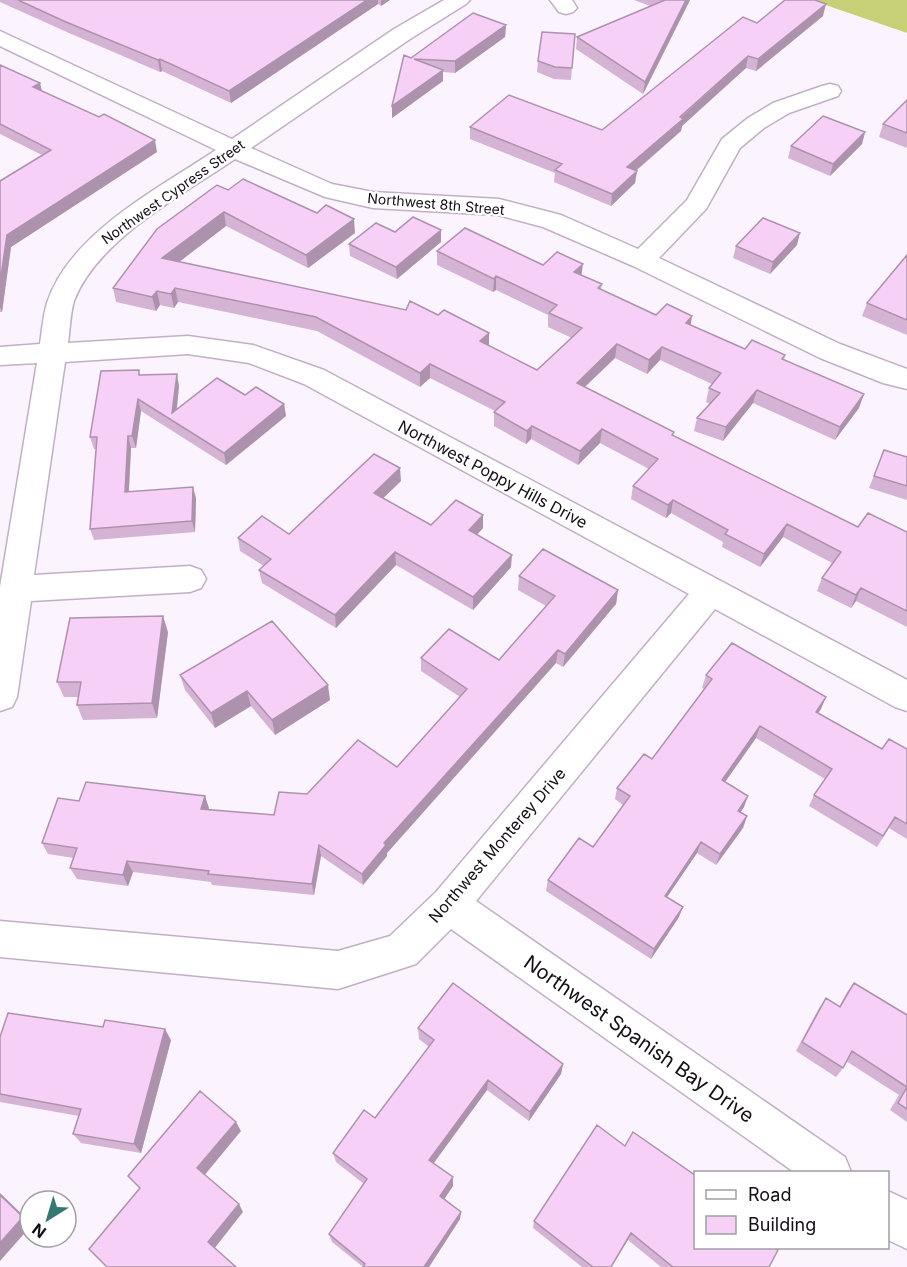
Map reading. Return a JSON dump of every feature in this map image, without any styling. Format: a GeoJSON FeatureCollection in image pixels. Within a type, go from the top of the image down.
{"type":"FeatureCollection","features":[{"type":"Feature","properties":{"kind":"street","name":"Northwest Cypress Street"},"geometry":{"type":"LineString","coordinates":[[0,697],[51,353],[60,303],[75,272],[106,236],[402,34],[459,0]]}},
{"type":"Feature","properties":{"kind":"street","name":"Northwest 8th Street"},"geometry":{"type":"LineString","coordinates":[[0,38],[233,149],[325,190],[373,200],[499,207],[552,221],[642,261],[830,351],[893,376],[907,379]]}},
{"type":"Feature","properties":{"kind":"street"},"geometry":{"type":"LineString","coordinates":[[642,261],[697,204],[730,144],[756,123],[781,108],[830,91]]}},
{"type":"Feature","properties":{"kind":"street","name":"Northwest Poppy Hills Drive"},"geometry":{"type":"LineString","coordinates":[[0,356],[188,345],[253,354],[314,377],[907,697]]}},
{"type":"Feature","properties":{"kind":"street"},"geometry":{"type":"LineString","coordinates":[[15,589],[190,579]]}},
{"type":"Feature","properties":{"kind":"street","name":"Northwest Monterey Drive"},"geometry":{"type":"LineString","coordinates":[[0,939],[338,970],[402,951],[448,905],[711,591]]}},
{"type":"Feature","properties":{"kind":"street","name":"Northwest Spanish Bay Drive"},"geometry":{"type":"LineString","coordinates":[[448,905],[827,1171]]}},
{"type":"Feature","properties":{"kind":"street"},"geometry":{"type":"LineString","coordinates":[[889,1214],[907,1227]]}},
{"type":"Feature","properties":{"kind":"green space"},"geometry":{"type":"Polygon","coordinates":[[[811,0],[907,0],[907,33],[811,0]]]}},
{"type":"Feature","properties":{"kind":"building"},"geometry":{"type":"Polygon","coordinates":[[[18,0],[367,0],[229,91],[160,59],[66,22],[18,0]]]}},
{"type":"Feature","properties":{"kind":"building"},"geometry":{"type":"Polygon","coordinates":[[[665,0],[686,0],[645,82],[577,37],[665,0]]]}},
{"type":"Feature","properties":{"kind":"building"},"geometry":{"type":"Polygon","coordinates":[[[785,0],[815,0],[826,4],[758,59],[748,56],[680,117],[683,119],[627,167],[637,171],[612,194],[555,170],[562,164],[470,127],[509,95],[602,130],[743,17],[757,23],[785,0]]]}},
{"type":"Feature","properties":{"kind":"building"},"geometry":{"type":"Polygon","coordinates":[[[473,13],[506,25],[455,61],[414,59],[443,70],[392,106],[404,55],[411,58],[473,13]]]}},
{"type":"Feature","properties":{"kind":"building"},"geometry":{"type":"Polygon","coordinates":[[[542,32],[575,34],[572,68],[555,67],[538,61],[542,32]]]}},
{"type":"Feature","properties":{"kind":"building"},"geometry":{"type":"Polygon","coordinates":[[[0,65],[40,83],[33,87],[99,117],[104,114],[155,140],[7,235],[0,283],[0,181],[51,150],[0,124],[0,65]]]}},
{"type":"Feature","properties":{"kind":"building"},"geometry":{"type":"Polygon","coordinates":[[[907,100],[907,133],[883,124],[907,100]]]}},
{"type":"Feature","properties":{"kind":"building"},"geometry":{"type":"Polygon","coordinates":[[[823,116],[865,132],[833,164],[791,146],[823,116]]]}},
{"type":"Feature","properties":{"kind":"building"},"geometry":{"type":"Polygon","coordinates":[[[243,179],[317,213],[326,205],[354,219],[306,255],[224,212],[162,258],[406,310],[410,301],[438,315],[444,310],[489,333],[480,341],[537,370],[582,328],[549,313],[557,305],[496,276],[494,279],[437,251],[465,228],[543,265],[557,252],[583,264],[574,272],[602,284],[598,288],[656,315],[667,304],[692,316],[686,323],[745,349],[752,340],[785,355],[782,359],[864,394],[840,427],[757,390],[726,427],[697,418],[720,393],[709,388],[721,373],[662,347],[649,360],[617,344],[577,383],[674,432],[672,435],[858,527],[868,513],[907,532],[907,611],[861,588],[856,595],[822,578],[841,552],[787,524],[764,554],[725,534],[728,530],[673,500],[668,505],[633,486],[658,459],[602,429],[580,451],[532,426],[527,431],[494,412],[505,402],[430,364],[420,373],[316,317],[175,288],[171,294],[157,291],[152,297],[113,288],[157,229],[217,185],[228,190],[243,179]]]}},
{"type":"Feature","properties":{"kind":"building"},"geometry":{"type":"Polygon","coordinates":[[[413,217],[441,230],[396,267],[349,244],[376,223],[395,232],[413,217]]]}},
{"type":"Feature","properties":{"kind":"building"},"geometry":{"type":"Polygon","coordinates":[[[763,218],[800,233],[773,262],[736,246],[763,218]]]}},
{"type":"Feature","properties":{"kind":"building"},"geometry":{"type":"Polygon","coordinates":[[[907,255],[907,320],[867,303],[907,255]]]}},
{"type":"Feature","properties":{"kind":"building"},"geometry":{"type":"Polygon","coordinates":[[[139,370],[139,375],[177,374],[172,413],[217,378],[245,395],[256,387],[284,404],[224,453],[138,399],[132,436],[128,436],[125,492],[193,487],[192,521],[90,529],[97,437],[90,437],[101,371],[139,370]]]}},
{"type":"Feature","properties":{"kind":"building"},"geometry":{"type":"Polygon","coordinates":[[[884,450],[907,457],[907,486],[874,476],[884,450]]]}},
{"type":"Feature","properties":{"kind":"building"},"geometry":{"type":"Polygon","coordinates":[[[374,454],[400,468],[374,493],[431,525],[456,500],[483,515],[469,530],[512,555],[473,597],[395,552],[335,615],[259,570],[271,559],[238,538],[262,516],[289,534],[374,454]]]}},
{"type":"Feature","properties":{"kind":"building"},"geometry":{"type":"Polygon","coordinates":[[[543,549],[618,590],[565,654],[558,650],[384,843],[386,845],[362,874],[319,845],[312,884],[208,874],[209,871],[127,861],[123,875],[70,868],[77,848],[42,843],[58,798],[79,801],[86,782],[205,796],[201,809],[274,815],[279,792],[307,794],[358,740],[397,767],[467,689],[421,658],[449,629],[499,660],[555,596],[519,576],[543,549]]]}},
{"type":"Feature","properties":{"kind":"building"},"geometry":{"type":"Polygon","coordinates":[[[163,616],[152,703],[77,705],[81,682],[57,682],[70,618],[163,616]]]}},
{"type":"Feature","properties":{"kind":"building"},"geometry":{"type":"Polygon","coordinates":[[[272,621],[328,685],[272,720],[247,691],[211,713],[180,675],[272,621]]]}},
{"type":"Feature","properties":{"kind":"building"},"geometry":{"type":"Polygon","coordinates":[[[732,643],[826,697],[816,712],[882,749],[889,739],[907,749],[907,824],[895,817],[883,836],[814,795],[832,769],[760,726],[722,780],[748,796],[738,811],[747,816],[720,854],[701,842],[665,896],[683,907],[654,949],[548,880],[579,838],[593,847],[630,796],[617,788],[644,754],[652,759],[712,679],[706,675],[732,643]]]}},
{"type":"Feature","properties":{"kind":"building"},"geometry":{"type":"Polygon","coordinates":[[[453,983],[563,1064],[530,1112],[488,1080],[429,1160],[453,1177],[440,1196],[461,1212],[424,1267],[363,1267],[365,1264],[329,1234],[367,1179],[333,1153],[364,1110],[375,1118],[434,1040],[418,1028],[453,983]]]}},
{"type":"Feature","properties":{"kind":"building"},"geometry":{"type":"Polygon","coordinates":[[[854,983],[907,1015],[907,1087],[852,1051],[843,1068],[802,1042],[826,998],[840,1007],[854,983]]]}},
{"type":"Feature","properties":{"kind":"building"},"geometry":{"type":"Polygon","coordinates":[[[8,1013],[103,1027],[105,1020],[165,1029],[134,1144],[73,1134],[81,1109],[0,1094],[0,1037],[8,1013]]]}},
{"type":"Feature","properties":{"kind":"building"},"geometry":{"type":"Polygon","coordinates":[[[907,1087],[907,1109],[898,1103],[907,1087]]]}},
{"type":"Feature","properties":{"kind":"building"},"geometry":{"type":"Polygon","coordinates":[[[200,1091],[236,1122],[197,1168],[239,1204],[208,1242],[236,1267],[107,1267],[89,1249],[140,1188],[128,1176],[200,1091]]]}},
{"type":"Feature","properties":{"kind":"building"},"geometry":{"type":"Polygon","coordinates":[[[597,1125],[625,1146],[633,1132],[694,1175],[694,1249],[778,1250],[769,1267],[673,1267],[631,1233],[611,1267],[593,1267],[534,1221],[597,1125]]]}},
{"type":"Feature","properties":{"kind":"building"},"geometry":{"type":"Polygon","coordinates":[[[0,1195],[18,1212],[18,1223],[0,1243],[0,1195]]]}}]}
